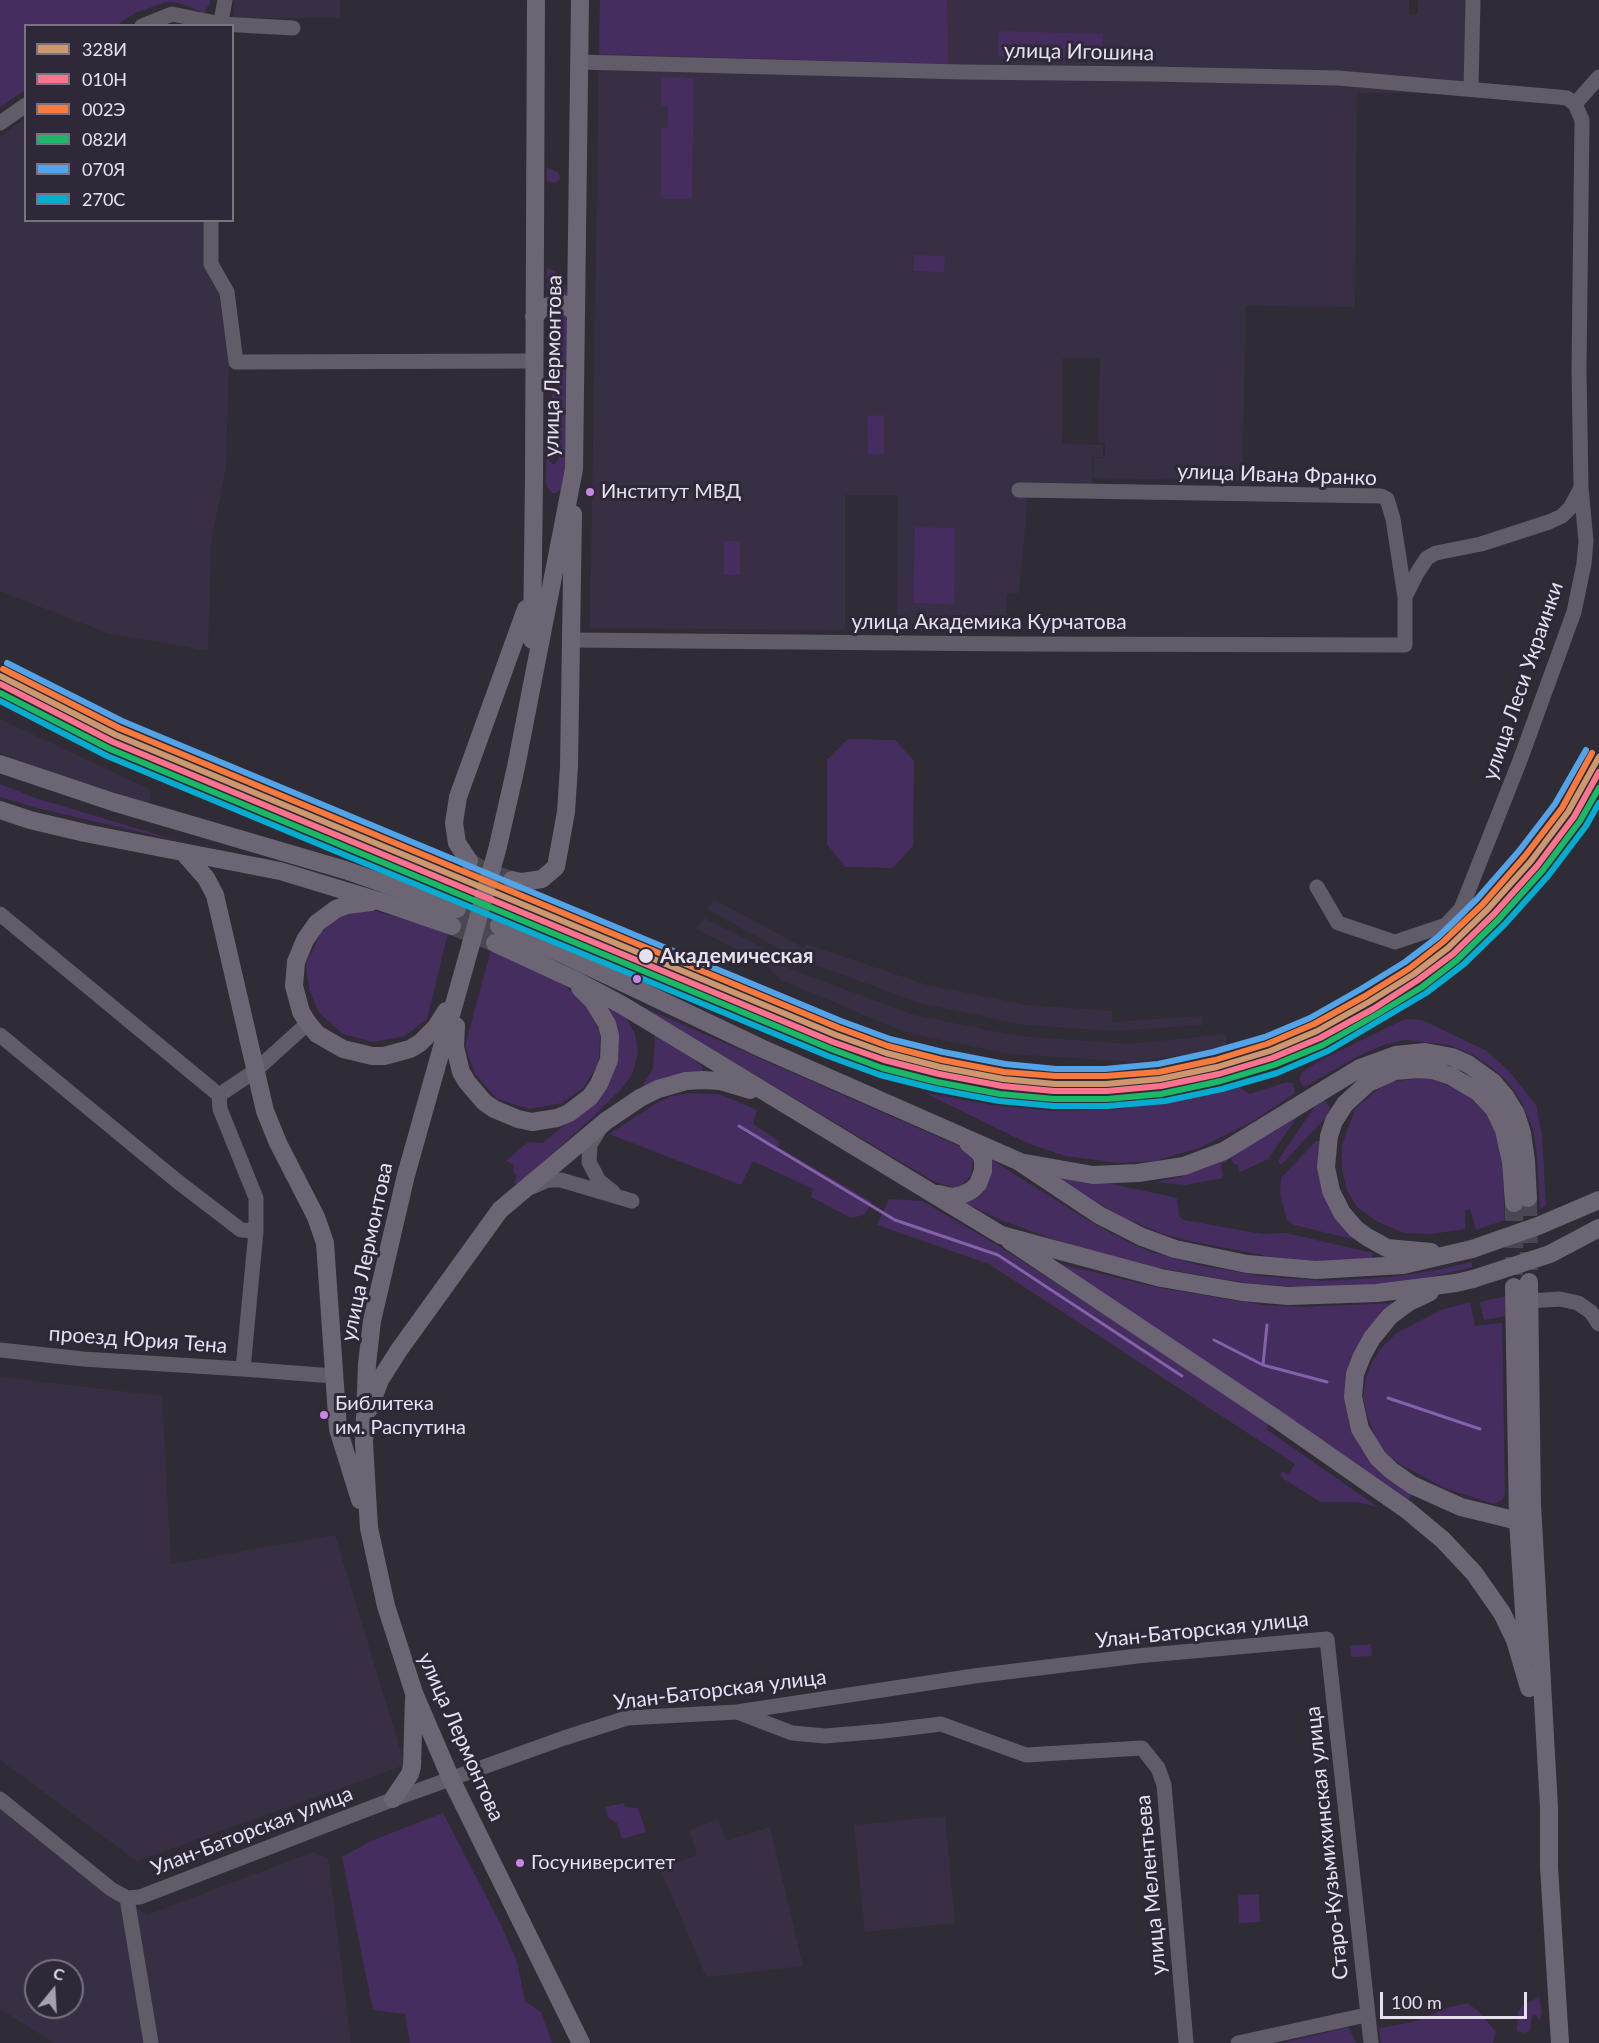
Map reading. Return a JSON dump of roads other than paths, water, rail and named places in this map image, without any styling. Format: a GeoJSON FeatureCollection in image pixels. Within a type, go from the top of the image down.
{"type":"FeatureCollection","features":[{"type":"Feature","properties":{"kind":"main road","name":"улица Лермонтова"},"geometry":{"type":"LineString","coordinates":[[524,729],[531,656],[533,588],[536,0]]}},
{"type":"Feature","properties":{"kind":"main road","name":"улица Лермонтова"},"geometry":{"type":"LineString","coordinates":[[580,0],[574,469],[524,729],[498,846],[406,1175],[380,1280],[368,1354],[364,1443],[369,1528],[389,1614],[414,1693],[451,1779],[581,2043]]}},
{"type":"Feature","properties":{"kind":"main road"},"geometry":{"type":"LineString","coordinates":[[534,317],[541,309],[555,304],[563,304],[573,310],[576,315]]}},
{"type":"Feature","properties":{"kind":"main road"},"geometry":{"type":"LineString","coordinates":[[512,880],[522,882],[542,879],[556,867],[566,812],[572,640],[574,469]]}},
{"type":"Feature","properties":{"kind":"main road"},"geometry":{"type":"LineString","coordinates":[[469,861],[457,843],[454,823],[458,797],[523,622],[533,588]]}},
{"type":"Feature","properties":{"kind":"main road"},"geometry":{"type":"LineString","coordinates":[[0,765],[113,802],[345,870],[454,918],[393,905],[280,871],[74,830],[30,820],[0,810]]}},
{"type":"Feature","properties":{"kind":"main road"},"geometry":{"type":"LineString","coordinates":[[183,852],[206,878],[215,895],[268,1122],[316,1217],[325,1243],[329,1271],[333,1376],[339,1434],[369,1528]]}},
{"type":"Feature","properties":{"kind":"main road"},"geometry":{"type":"LineString","coordinates":[[393,905],[368,902],[347,905],[326,915],[310,931],[300,950],[294,974],[296,999],[308,1023],[329,1042],[357,1054],[384,1056],[410,1049],[428,1036],[441,1019],[471,944]]}},
{"type":"Feature","properties":{"kind":"main road"},"geometry":{"type":"LineString","coordinates":[[1529,1688],[1515,1641],[1502,1613],[1474,1573],[1443,1540],[1407,1510],[1278,1420],[1001,1234],[622,1005],[559,972],[497,935],[567,956],[761,1048],[1018,1161],[1081,1204],[1126,1230],[1175,1249],[1225,1261],[1300,1270],[1346,1270],[1403,1265],[1464,1250],[1538,1226],[1599,1200]]}},
{"type":"Feature","properties":{"kind":"main road"},"geometry":{"type":"LineString","coordinates":[[471,944],[456,1023],[457,1059],[467,1082],[484,1102],[518,1119],[545,1121],[569,1113],[590,1096],[599,1084],[609,1060],[610,1036],[600,1012],[585,992],[559,972]]}},
{"type":"Feature","properties":{"kind":"main road"},"geometry":{"type":"LineString","coordinates":[[1018,1161],[1093,1175],[1138,1173],[1184,1166],[1224,1151],[1360,1068],[1396,1055],[1425,1052],[1444,1054],[1468,1064],[1493,1082],[1506,1096],[1516,1114],[1522,1133],[1526,1161],[1521,1200],[1504,1130],[1489,1102],[1472,1088],[1446,1074],[1419,1069],[1389,1073],[1376,1078],[1362,1087],[1341,1110],[1329,1136],[1326,1155],[1328,1180],[1335,1203],[1356,1229],[1387,1248],[1428,1253],[1464,1250]]}},
{"type":"Feature","properties":{"kind":"main road"},"geometry":{"type":"LineString","coordinates":[[364,1443],[371,1403],[380,1380],[500,1210],[606,1121],[658,1089],[686,1081],[703,1080],[745,1089],[796,1110]]}},
{"type":"Feature","properties":{"kind":"main road"},"geometry":{"type":"LineString","coordinates":[[937,1194],[951,1197],[970,1192],[978,1184],[983,1168],[982,1158],[978,1151],[949,1131]]}},
{"type":"Feature","properties":{"kind":"main road"},"geometry":{"type":"LineString","coordinates":[[1518,1512],[1482,1513],[1431,1495],[1412,1485],[1386,1466],[1363,1436],[1356,1419],[1353,1404],[1354,1381],[1359,1361],[1384,1322],[1403,1306],[1423,1294],[1550,1254],[1599,1228]]}},
{"type":"Feature","properties":{"kind":"main road"},"geometry":{"type":"LineString","coordinates":[[1001,1234],[1152,1276],[1242,1292],[1288,1296],[1335,1296],[1465,1281]]}},
{"type":"Feature","properties":{"kind":"main road"},"geometry":{"type":"LineString","coordinates":[[1549,1868],[1539,1809],[1518,1512],[1521,1285],[1529,1302],[1534,1533],[1549,1808],[1549,1868],[1560,2043]]}},
{"type":"Feature","properties":{"kind":"main road"},"geometry":{"type":"LineString","coordinates":[[1518,1512],[1534,1533]]}},
{"type":"Feature","properties":{"kind":"main road"},"geometry":{"type":"LineString","coordinates":[[393,1799],[410,1774],[412,1766],[414,1693]]}},
{"type":"Feature","properties":{"kind":"street"},"geometry":{"type":"LineString","coordinates":[[221,24],[225,0]]}},
{"type":"Feature","properties":{"kind":"street"},"geometry":{"type":"LineString","coordinates":[[1470,88],[1473,0]]}},
{"type":"Feature","properties":{"kind":"street"},"geometry":{"type":"LineString","coordinates":[[147,24],[172,14],[217,24]]}},
{"type":"Feature","properties":{"kind":"street"},"geometry":{"type":"LineString","coordinates":[[234,26],[292,28]]}},
{"type":"Feature","properties":{"kind":"street","name":"улица Игошина"},"geometry":{"type":"LineString","coordinates":[[579,62],[1349,79],[1568,98],[1575,104]]}},
{"type":"Feature","properties":{"kind":"street"},"geometry":{"type":"LineString","coordinates":[[1575,104],[1599,77]]}},
{"type":"Feature","properties":{"kind":"street","name":"улица Леси Украинки"},"geometry":{"type":"LineString","coordinates":[[1317,887],[1338,923],[1395,942],[1446,925],[1461,909],[1519,763],[1574,612],[1584,564],[1586,540],[1581,488],[1579,370],[1582,120],[1575,104]]}},
{"type":"Feature","properties":{"kind":"street"},"geometry":{"type":"LineString","coordinates":[[0,123],[24,106]]}},
{"type":"Feature","properties":{"kind":"street","name":"улица Лермонтова"},"geometry":{"type":"LineString","coordinates":[[211,222],[211,264],[227,292],[236,362],[534,361]]}},
{"type":"Feature","properties":{"kind":"street"},"geometry":{"type":"LineString","coordinates":[[1405,597],[1427,558],[1436,553],[1480,543],[1549,522],[1562,516],[1570,508],[1581,488]]}},
{"type":"Feature","properties":{"kind":"street","name":"улица Ивана Франко"},"geometry":{"type":"LineString","coordinates":[[1019,490],[1381,496],[1387,500],[1391,508],[1405,597],[1405,645]]}},
{"type":"Feature","properties":{"kind":"street","name":"улица Академика Курчатова"},"geometry":{"type":"LineString","coordinates":[[572,640],[1405,645]]}},
{"type":"Feature","properties":{"kind":"street"},"geometry":{"type":"LineString","coordinates":[[0,914],[219,1095],[255,1071],[308,1023]]}},
{"type":"Feature","properties":{"kind":"street"},"geometry":{"type":"LineString","coordinates":[[0,1035],[177,1181],[241,1230],[256,1231]]}},
{"type":"Feature","properties":{"kind":"street","name":"проезд Юрия Тена"},"geometry":{"type":"LineString","coordinates":[[0,1350],[83,1359],[243,1369],[256,1231],[256,1198],[220,1109],[219,1095]]}},
{"type":"Feature","properties":{"kind":"street"},"geometry":{"type":"LineString","coordinates":[[519,1195],[543,1182],[561,1180],[632,1201],[604,1186],[589,1162],[592,1140],[606,1121]]}},
{"type":"Feature","properties":{"kind":"street"},"geometry":{"type":"LineString","coordinates":[[1529,1302],[1560,1299],[1578,1303],[1592,1312],[1599,1324]]}},
{"type":"Feature","properties":{"kind":"street"},"geometry":{"type":"LineString","coordinates":[[243,1369],[333,1376]]}},
{"type":"Feature","properties":{"kind":"street","name":"Улан-Баторская улица"},"geometry":{"type":"LineString","coordinates":[[127,1898],[140,1897],[393,1799],[627,1718],[737,1712],[974,1676],[1113,1659],[1327,1639]]}},
{"type":"Feature","properties":{"kind":"street","name":"Старо-Кузьмихинская улица"},"geometry":{"type":"LineString","coordinates":[[1327,1639],[1362,1951],[1366,2015],[1371,2043]]}},
{"type":"Feature","properties":{"kind":"street","name":"улица Мелентьева"},"geometry":{"type":"LineString","coordinates":[[737,1712],[792,1732],[825,1736],[941,1724],[1026,1755],[1142,1748],[1158,1768],[1164,1785],[1186,2043]]}},
{"type":"Feature","properties":{"kind":"street"},"geometry":{"type":"LineString","coordinates":[[0,1799],[111,1889],[127,1898],[152,2043]]}},
{"type":"Feature","properties":{"kind":"street"},"geometry":{"type":"LineString","coordinates":[[1238,2043],[1366,2015]]}},
{"type":"Feature","properties":{"kind":"waterway"},"geometry":{"type":"LineString","coordinates":[[739,1126],[895,1220],[998,1255],[1182,1376]]}},
{"type":"Feature","properties":{"kind":"waterway"},"geometry":{"type":"LineString","coordinates":[[1263,1365],[1267,1325]]}},
{"type":"Feature","properties":{"kind":"waterway"},"geometry":{"type":"LineString","coordinates":[[1214,1340],[1263,1365],[1327,1382]]}},
{"type":"Feature","properties":{"kind":"waterway"},"geometry":{"type":"LineString","coordinates":[[1388,1398],[1480,1429]]}},
{"type":"Feature","properties":{"kind":"tunnel"},"geometry":{"type":"LineString","coordinates":[[469,861],[483,871],[512,880]]}},
{"type":"Feature","properties":{"kind":"tunnel"},"geometry":{"type":"LineString","coordinates":[[457,909],[499,926]]}},
{"type":"Feature","properties":{"kind":"tunnel"},"geometry":{"type":"LineString","coordinates":[[452,926],[495,943]]}},
{"type":"Feature","properties":{"kind":"tunnel"},"geometry":{"type":"LineString","coordinates":[[1528,1198],[1529,1274]]}},
{"type":"Feature","properties":{"kind":"tunnel"},"geometry":{"type":"LineString","coordinates":[[1514,1203],[1514,1287]]}},
{"type":"Feature","properties":{"kind":"place","name":"Институт МВД"},"geometry":{"type":"Point","coordinates":[590,492]}},
{"type":"Feature","properties":{"kind":"place","name":"Академическая"},"geometry":{"type":"Point","coordinates":[646,956]}},
{"type":"Feature","properties":{"kind":"place","name":"Библитека им. Распутина"},"geometry":{"type":"Point","coordinates":[324,1415]}},
{"type":"Feature","properties":{"kind":"place","name":"Госуниверситет"},"geometry":{"type":"Point","coordinates":[520,1863]}}]}
